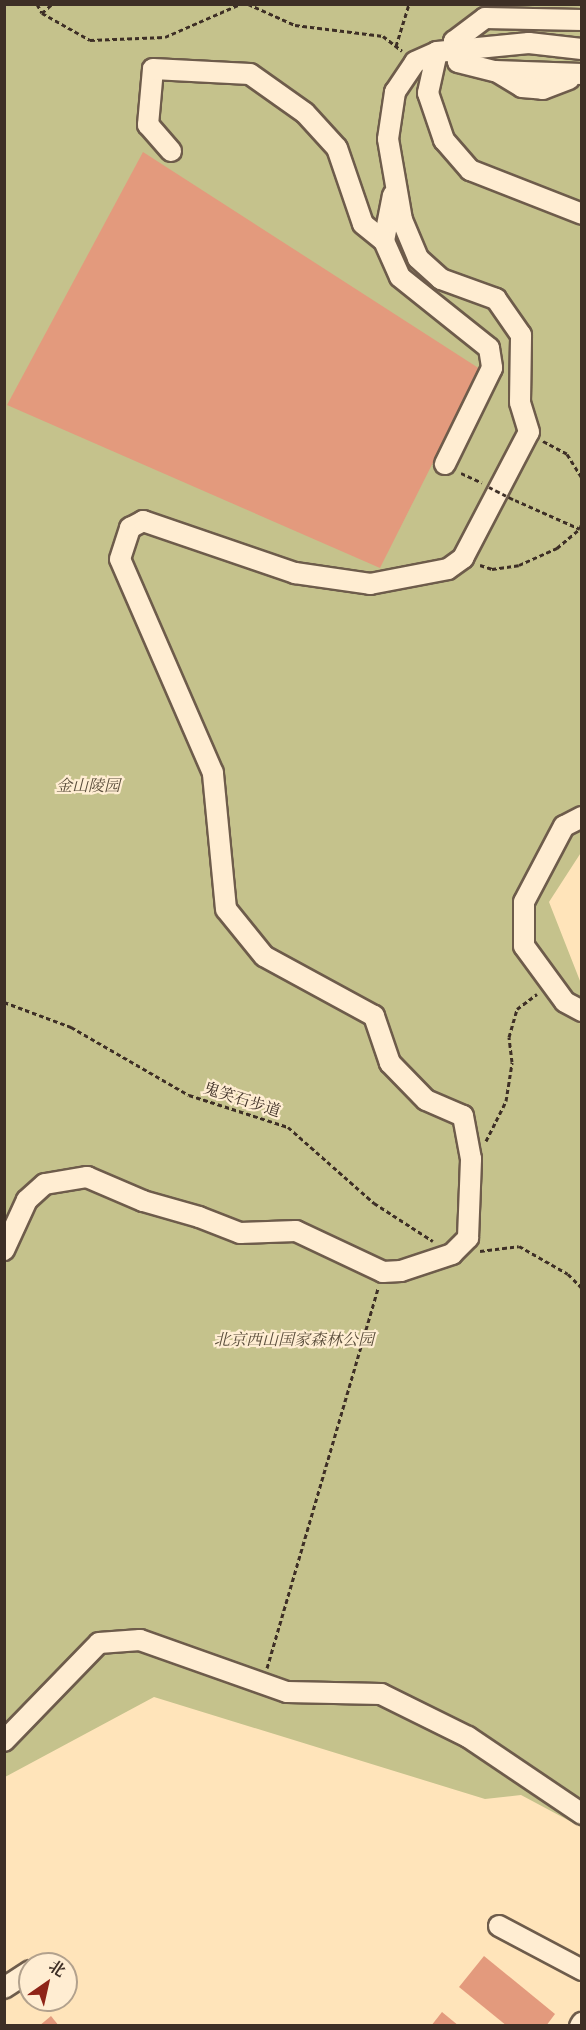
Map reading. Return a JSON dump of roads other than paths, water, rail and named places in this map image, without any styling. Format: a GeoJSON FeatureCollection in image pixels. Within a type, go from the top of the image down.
{"type":"FeatureCollection","features":[{"type":"Feature","properties":{"kind":"street"},"geometry":{"type":"LineString","coordinates":[[573,15],[485,18],[454,41],[445,51],[428,93],[444,140],[470,170],[582,214]]}},
{"type":"Feature","properties":{"kind":"street"},"geometry":{"type":"LineString","coordinates":[[4,1250],[27,1200],[45,1184],[87,1178],[143,1202],[199,1216],[240,1233],[296,1231],[383,1272],[401,1271],[452,1254],[468,1238],[471,1159],[463,1116],[426,1100],[390,1063],[374,1017],[264,956],[226,909],[213,773],[120,559],[130,528],[143,521],[295,573],[370,584],[448,569],[463,558],[529,432],[520,402],[518,365],[521,335],[496,299],[441,279],[418,258],[402,220],[387,139],[395,92],[415,62],[445,51],[529,43],[582,49]]}},
{"type":"Feature","properties":{"kind":"street"},"geometry":{"type":"LineString","coordinates":[[445,51],[458,62],[495,71],[579,75]]}},
{"type":"Feature","properties":{"kind":"street"},"geometry":{"type":"LineString","coordinates":[[171,151],[148,124],[153,69],[250,74],[305,113],[337,148],[363,224],[384,241],[400,277],[489,348],[492,368],[445,464]]}},
{"type":"Feature","properties":{"kind":"street"},"geometry":{"type":"LineString","coordinates":[[384,241],[396,183]]}},
{"type":"Feature","properties":{"kind":"street"},"geometry":{"type":"LineString","coordinates":[[582,817],[564,826],[524,902],[524,946],[565,1002],[582,1011]]}},
{"type":"Feature","properties":{"kind":"street"},"geometry":{"type":"LineString","coordinates":[[4,1741],[99,1643],[140,1640],[287,1692],[381,1694],[468,1737],[582,1814]]}},
{"type":"Feature","properties":{"kind":"street"},"geometry":{"type":"LineString","coordinates":[[499,1926],[582,1970]]}},
{"type":"Feature","properties":{"kind":"street"},"geometry":{"type":"LineString","coordinates":[[4,1988],[18,1979]]}},
{"type":"Feature","properties":{"kind":"park label","name":"金山陵园"},"geometry":{"type":"Point","coordinates":[88,786]}},
{"type":"Feature","properties":{"kind":"park label","name":"北京西山国家森林公园"},"geometry":{"type":"Point","coordinates":[294,1340]}}]}
